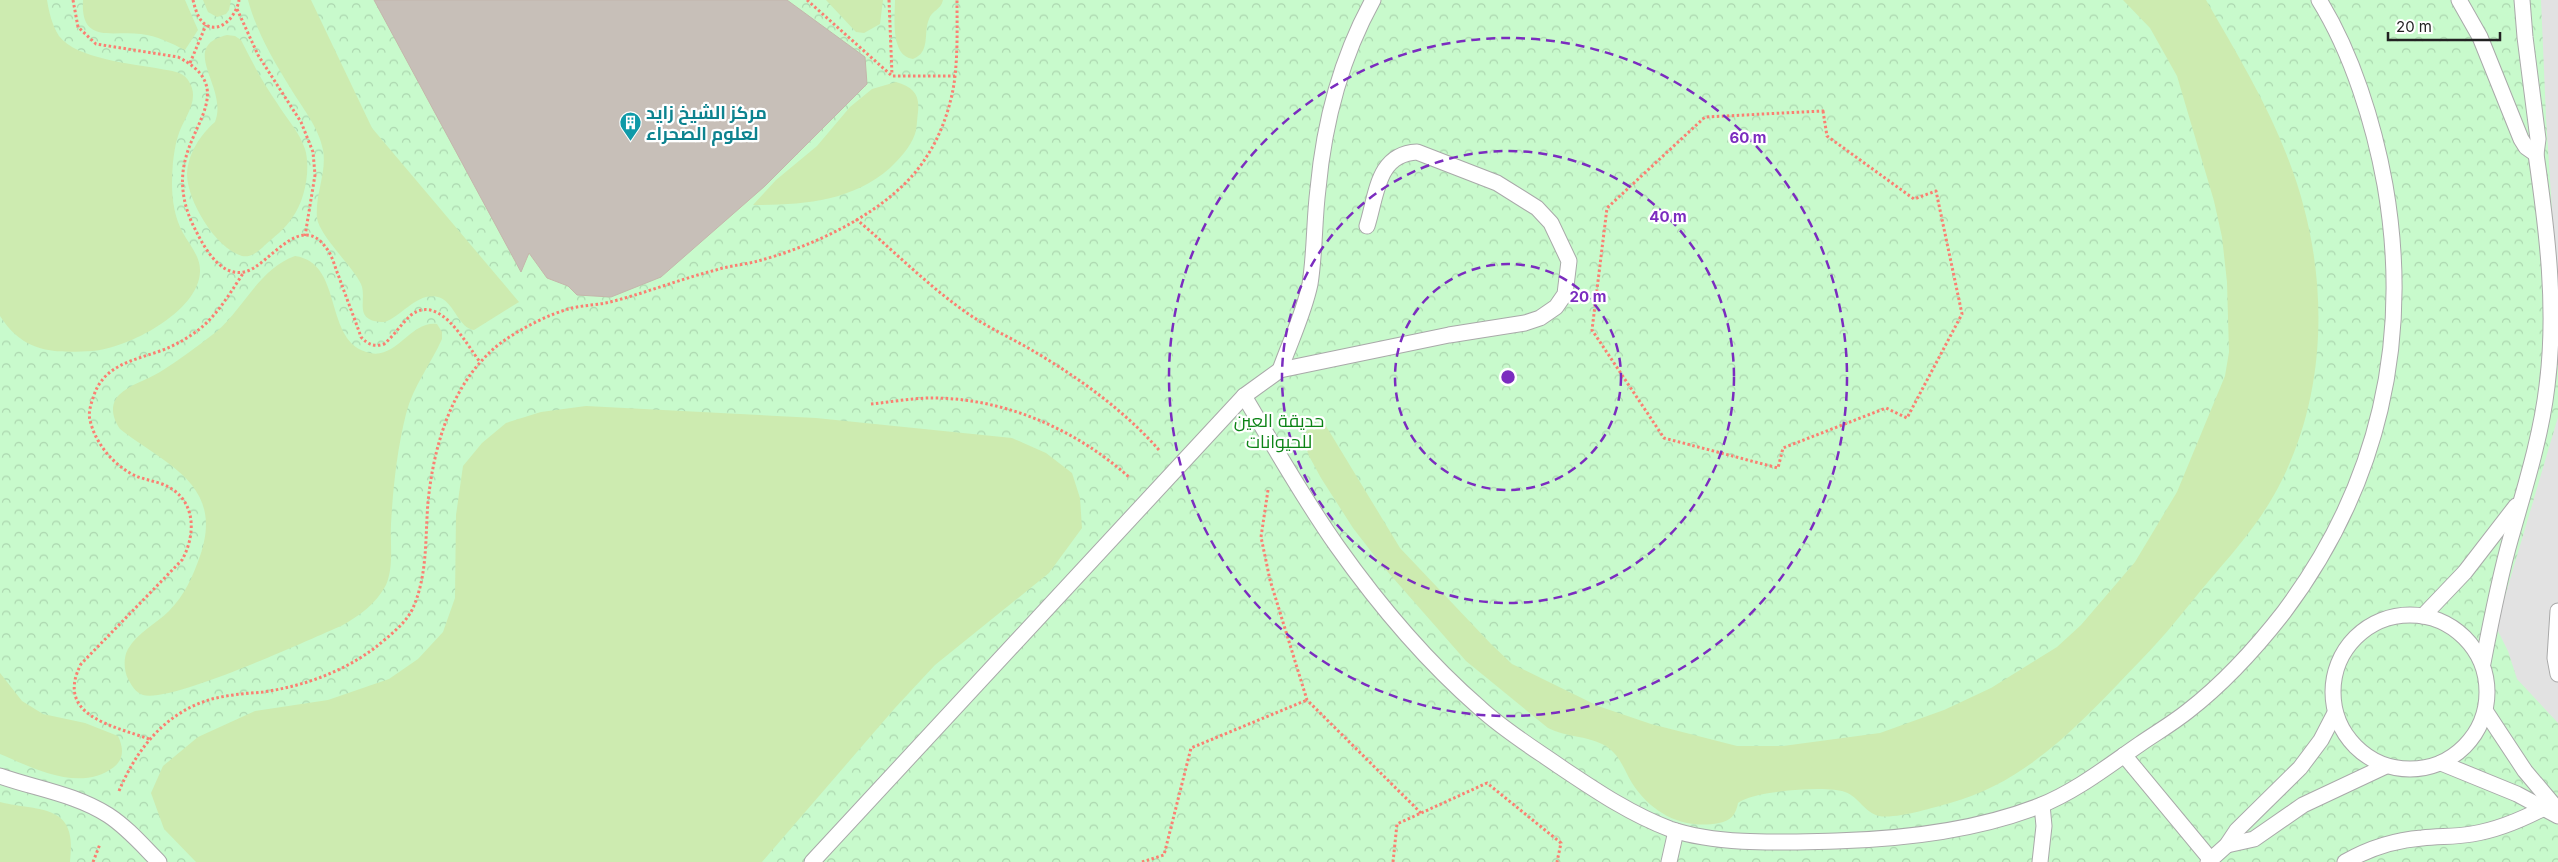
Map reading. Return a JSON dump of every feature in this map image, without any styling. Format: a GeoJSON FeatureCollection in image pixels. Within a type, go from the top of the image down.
{"type":"FeatureCollection","features":[{"type":"Feature","properties":{"kind":"lane"},"geometry":{"type":"LineString","coordinates":[[1280,370],[1310,283],[1318,186],[1330,110],[1345,60],[1372,0]]}},
{"type":"Feature","properties":{"kind":"lane"},"geometry":{"type":"LineString","coordinates":[[1244,396],[1336,545],[1368,587],[1437,668],[1469,699],[1521,740],[1631,812],[1676,831],[1761,842],[1875,840],[1932,834],[1987,822],[2042,805],[2088,780],[2190,710],[2230,674],[2266,634],[2299,592],[2347,510],[2365,465],[2378,418],[2388,370],[2393,321],[2394,272],[2390,215],[2380,158],[2365,103],[2344,49],[2319,0]]}},
{"type":"Feature","properties":{"kind":"lane"},"geometry":{"type":"LineString","coordinates":[[2459,0],[2480,37],[2521,139],[2526,147],[2536,154]]}},
{"type":"Feature","properties":{"kind":"lane"},"geometry":{"type":"LineString","coordinates":[[2483,663],[2500,578],[2540,430],[2548,385],[2550,339],[2549,254],[2536,154],[2538,139],[2522,0]]}},
{"type":"Feature","properties":{"kind":"lane"},"geometry":{"type":"LineString","coordinates":[[812,862],[1244,396],[1280,370],[1449,335],[1525,323],[1540,318],[1556,307],[1565,294],[1569,261],[1551,223],[1537,208],[1497,183],[1417,152],[1399,155],[1386,166],[1367,226]]}},
{"type":"Feature","properties":{"kind":"lane"},"geometry":{"type":"LineString","coordinates":[[2424,616],[2465,572],[2523,496]]}},
{"type":"Feature","properties":{"kind":"lane"},"geometry":{"type":"LineString","coordinates":[[2558,610],[2555,658],[2558,674]]}},
{"type":"Feature","properties":{"kind":"lane"},"geometry":{"type":"LineString","coordinates":[[2401,615],[2424,616],[2442,621],[2459,632],[2473,646],[2483,663],[2488,687],[2486,712],[2476,733],[2461,752],[2441,763],[2423,769],[2404,770],[2386,766],[2368,758],[2353,746],[2342,730],[2335,713],[2332,691],[2336,669],[2350,643],[2360,632],[2379,620],[2401,615]]}},
{"type":"Feature","properties":{"kind":"lane"},"geometry":{"type":"LineString","coordinates":[[2486,712],[2551,809],[2558,816]]}},
{"type":"Feature","properties":{"kind":"lane"},"geometry":{"type":"LineString","coordinates":[[2124,755],[2209,861],[2227,845],[2237,830],[2300,768],[2321,740],[2335,713]]}},
{"type":"Feature","properties":{"kind":"lane"},"geometry":{"type":"LineString","coordinates":[[2441,763],[2551,809]]}},
{"type":"Feature","properties":{"kind":"lane"},"geometry":{"type":"LineString","coordinates":[[2227,845],[2254,838],[2303,805],[2386,766]]}},
{"type":"Feature","properties":{"kind":"lane"},"geometry":{"type":"LineString","coordinates":[[0,776],[66,795],[110,816],[159,862]]}},
{"type":"Feature","properties":{"kind":"lane"},"geometry":{"type":"LineString","coordinates":[[2040,862],[2044,826],[2042,805]]}},
{"type":"Feature","properties":{"kind":"lane"},"geometry":{"type":"LineString","coordinates":[[2345,862],[2374,849],[2402,841],[2472,834],[2497,828],[2551,809]]}},
{"type":"Feature","properties":{"kind":"lane"},"geometry":{"type":"LineString","coordinates":[[1669,862],[1676,831]]}},
{"type":"Feature","properties":{"kind":"path"},"geometry":{"type":"LineString","coordinates":[[72,0],[78,27],[96,44],[178,57],[190,63],[203,78],[207,94],[206,110],[185,159],[182,177],[187,213],[209,254],[218,264],[230,270],[244,272]]}},
{"type":"Feature","properties":{"kind":"path"},"geometry":{"type":"LineString","coordinates":[[193,0],[199,17],[206,25],[216,27],[225,24],[237,9],[239,0]]}},
{"type":"Feature","properties":{"kind":"path"},"geometry":{"type":"LineString","coordinates":[[807,0],[892,76],[954,76]]}},
{"type":"Feature","properties":{"kind":"path"},"geometry":{"type":"LineString","coordinates":[[889,0],[892,76]]}},
{"type":"Feature","properties":{"kind":"path"},"geometry":{"type":"LineString","coordinates":[[93,862],[132,762],[149,739],[182,712],[201,703],[228,696],[296,686],[327,676],[376,647],[411,612],[421,582],[428,537],[428,504],[438,441],[450,411],[480,362],[503,342],[533,324],[571,309],[610,302],[717,269],[754,262],[825,236],[886,200],[911,176],[927,157],[947,111],[957,59],[957,0]]}},
{"type":"Feature","properties":{"kind":"path"},"geometry":{"type":"LineString","coordinates":[[237,9],[258,56],[300,122],[313,152],[315,174],[305,236]]}},
{"type":"Feature","properties":{"kind":"path"},"geometry":{"type":"LineString","coordinates":[[190,63],[206,25]]}},
{"type":"Feature","properties":{"kind":"path"},"geometry":{"type":"LineString","coordinates":[[1824,111],[1827,136],[1914,199],[1936,191],[1962,314],[1907,418],[1886,408],[1783,448],[1778,468],[1664,438],[1592,330],[1607,208],[1704,117],[1824,111]]}},
{"type":"Feature","properties":{"kind":"path"},"geometry":{"type":"LineString","coordinates":[[856,219],[930,285],[967,313],[1045,358],[1093,391],[1157,448],[1176,471]]}},
{"type":"Feature","properties":{"kind":"path"},"geometry":{"type":"LineString","coordinates":[[149,739],[91,718],[82,709],[76,698],[74,686],[76,674],[81,664],[182,560],[189,547],[192,533],[191,518],[186,504],[175,493],[163,484],[145,480],[130,473],[110,456],[95,434],[89,418],[91,404],[98,385],[113,369],[125,362],[180,342],[198,330],[217,312],[244,272],[259,264],[287,241],[305,236],[313,237],[327,248],[362,337],[366,342],[372,346],[384,344],[413,314],[424,310],[433,310],[450,322],[480,362]]}},
{"type":"Feature","properties":{"kind":"path"},"geometry":{"type":"LineString","coordinates":[[871,404],[932,398],[994,405],[1044,422],[1106,456],[1151,497]]}},
{"type":"Feature","properties":{"kind":"path"},"geometry":{"type":"LineString","coordinates":[[1279,454],[1265,503],[1261,537],[1270,580],[1307,700],[1421,813]]}},
{"type":"Feature","properties":{"kind":"path"},"geometry":{"type":"LineString","coordinates":[[1142,862],[1164,856],[1191,748],[1307,700]]}},
{"type":"Feature","properties":{"kind":"path"},"geometry":{"type":"LineString","coordinates":[[1393,862],[1397,824],[1487,783],[1561,843],[1557,862]]}},
{"type":"Feature","properties":{"kind":"green space","name":"حديقة العين للحيوانات"},"geometry":{"type":"Polygon","coordinates":[[[0,0],[2558,0],[2558,862],[0,862],[0,0]]]}},
{"type":"Feature","properties":{"kind":"green space"},"geometry":{"type":"Polygon","coordinates":[[[0,0],[47,0],[54,27],[67,44],[78,50],[106,59],[176,72],[186,77],[192,87],[193,95],[190,109],[180,129],[175,146],[172,189],[179,225],[200,265],[197,285],[188,300],[160,325],[142,335],[107,349],[64,352],[40,348],[29,344],[19,337],[0,316],[0,0]]]}},
{"type":"Feature","properties":{"kind":"green space"},"geometry":{"type":"Polygon","coordinates":[[[83,0],[185,0],[198,30],[185,50],[164,40],[147,35],[100,32],[87,24],[83,14],[83,0]]]}},
{"type":"Feature","properties":{"kind":"green space"},"geometry":{"type":"Polygon","coordinates":[[[203,0],[231,0],[226,14],[217,17],[208,12],[203,0]]]}},
{"type":"Feature","properties":{"kind":"green space"},"geometry":{"type":"Polygon","coordinates":[[[248,0],[311,0],[372,128],[519,302],[474,330],[464,325],[446,301],[433,296],[419,300],[385,322],[374,321],[364,314],[361,284],[324,233],[317,218],[324,159],[321,142],[310,118],[266,46],[248,0]]]}},
{"type":"Feature","properties":{"kind":"green space"},"geometry":{"type":"Polygon","coordinates":[[[826,0],[883,0],[880,24],[864,33],[856,32],[826,0]]]}},
{"type":"Feature","properties":{"kind":"green space"},"geometry":{"type":"Polygon","coordinates":[[[895,0],[943,0],[929,19],[922,52],[913,59],[900,51],[897,43],[895,35],[895,0]]]}},
{"type":"Feature","properties":{"kind":"green space"},"geometry":{"type":"Polygon","coordinates":[[[2123,0],[2206,0],[2251,79],[2281,140],[2302,202],[2312,244],[2317,287],[2318,330],[2315,373],[2306,415],[2293,456],[2274,495],[2243,540],[2150,651],[2099,704],[2055,745],[2006,780],[1979,793],[1950,803],[1886,817],[1869,811],[1850,794],[1823,789],[1790,790],[1758,795],[1738,803],[1730,819],[1706,825],[1681,821],[1658,811],[1640,794],[1617,756],[1608,747],[1590,739],[1548,728],[1466,661],[1380,563],[1353,528],[1309,456],[1303,439],[1307,431],[1323,421],[1400,548],[1512,664],[1598,706],[1651,724],[1737,746],[1783,746],[1880,733],[1944,710],[1991,688],[2057,647],[2081,625],[2135,562],[2177,492],[2225,376],[2229,352],[2227,282],[2222,237],[2214,201],[2177,76],[2150,28],[2123,0]]]}},
{"type":"Feature","properties":{"kind":"green space"},"geometry":{"type":"Polygon","coordinates":[[[227,35],[235,36],[241,40],[267,88],[299,136],[307,157],[306,185],[297,211],[276,236],[257,252],[245,256],[232,251],[222,243],[204,222],[192,197],[187,174],[193,151],[200,138],[215,122],[217,109],[216,95],[207,70],[206,49],[213,41],[227,35]]]}},
{"type":"Feature","properties":{"kind":"green space"},"geometry":{"type":"Polygon","coordinates":[[[896,82],[907,86],[914,92],[918,100],[918,112],[913,139],[904,153],[890,168],[859,188],[842,195],[808,202],[753,205],[776,180],[817,146],[850,107],[872,89],[896,82]]]}},
{"type":"Feature","properties":{"kind":"green space"},"geometry":{"type":"Polygon","coordinates":[[[295,256],[311,262],[321,273],[328,287],[338,320],[345,335],[355,346],[370,353],[380,353],[388,351],[411,333],[427,325],[437,324],[442,332],[442,339],[413,394],[406,414],[398,455],[393,497],[391,563],[386,585],[372,604],[361,614],[341,626],[240,669],[182,690],[158,695],[140,694],[128,679],[125,664],[126,653],[137,638],[175,605],[188,585],[200,556],[206,531],[205,511],[198,494],[187,479],[120,429],[115,421],[114,403],[123,391],[160,372],[216,332],[271,270],[295,256]]]}},
{"type":"Feature","properties":{"kind":"green space"},"geometry":{"type":"Polygon","coordinates":[[[586,406],[816,418],[1012,438],[1046,453],[1072,473],[1080,498],[1082,528],[1049,573],[935,665],[895,708],[762,862],[196,862],[164,829],[151,793],[163,766],[198,737],[255,711],[328,700],[389,679],[418,659],[443,632],[455,598],[456,515],[463,466],[482,443],[506,423],[541,412],[586,406]]]}},
{"type":"Feature","properties":{"kind":"green space"},"geometry":{"type":"Polygon","coordinates":[[[0,673],[22,701],[43,714],[85,723],[118,736],[122,752],[118,764],[101,774],[86,778],[72,778],[57,776],[27,766],[0,754],[0,673]]]}},
{"type":"Feature","properties":{"kind":"green space"},"geometry":{"type":"Polygon","coordinates":[[[0,802],[43,810],[54,814],[62,820],[68,829],[71,843],[70,862],[0,862],[0,802]]]}},
{"type":"Feature","properties":{"kind":"shaded area"},"geometry":{"type":"Polygon","coordinates":[[[2541,0],[2558,0],[2558,305],[2546,117],[2541,0]]]}},
{"type":"Feature","properties":{"kind":"shaded area"},"geometry":{"type":"Polygon","coordinates":[[[2558,417],[2558,723],[2517,679],[2508,651],[2496,627],[2558,417]]]}},
{"type":"Feature","properties":{"kind":"building","name":"مركز الشيخ زايد لعلوم الصحراء"},"geometry":{"type":"Polygon","coordinates":[[[374,0],[787,0],[865,57],[867,84],[765,186],[661,277],[611,297],[577,295],[568,286],[547,278],[529,253],[521,272],[374,0]]]}},
{"type":"Feature","properties":{"kind":"place","name":"مركز الشيخ زايد لعلوم الصحراء"},"geometry":{"type":"Point","coordinates":[630,142]}}]}
